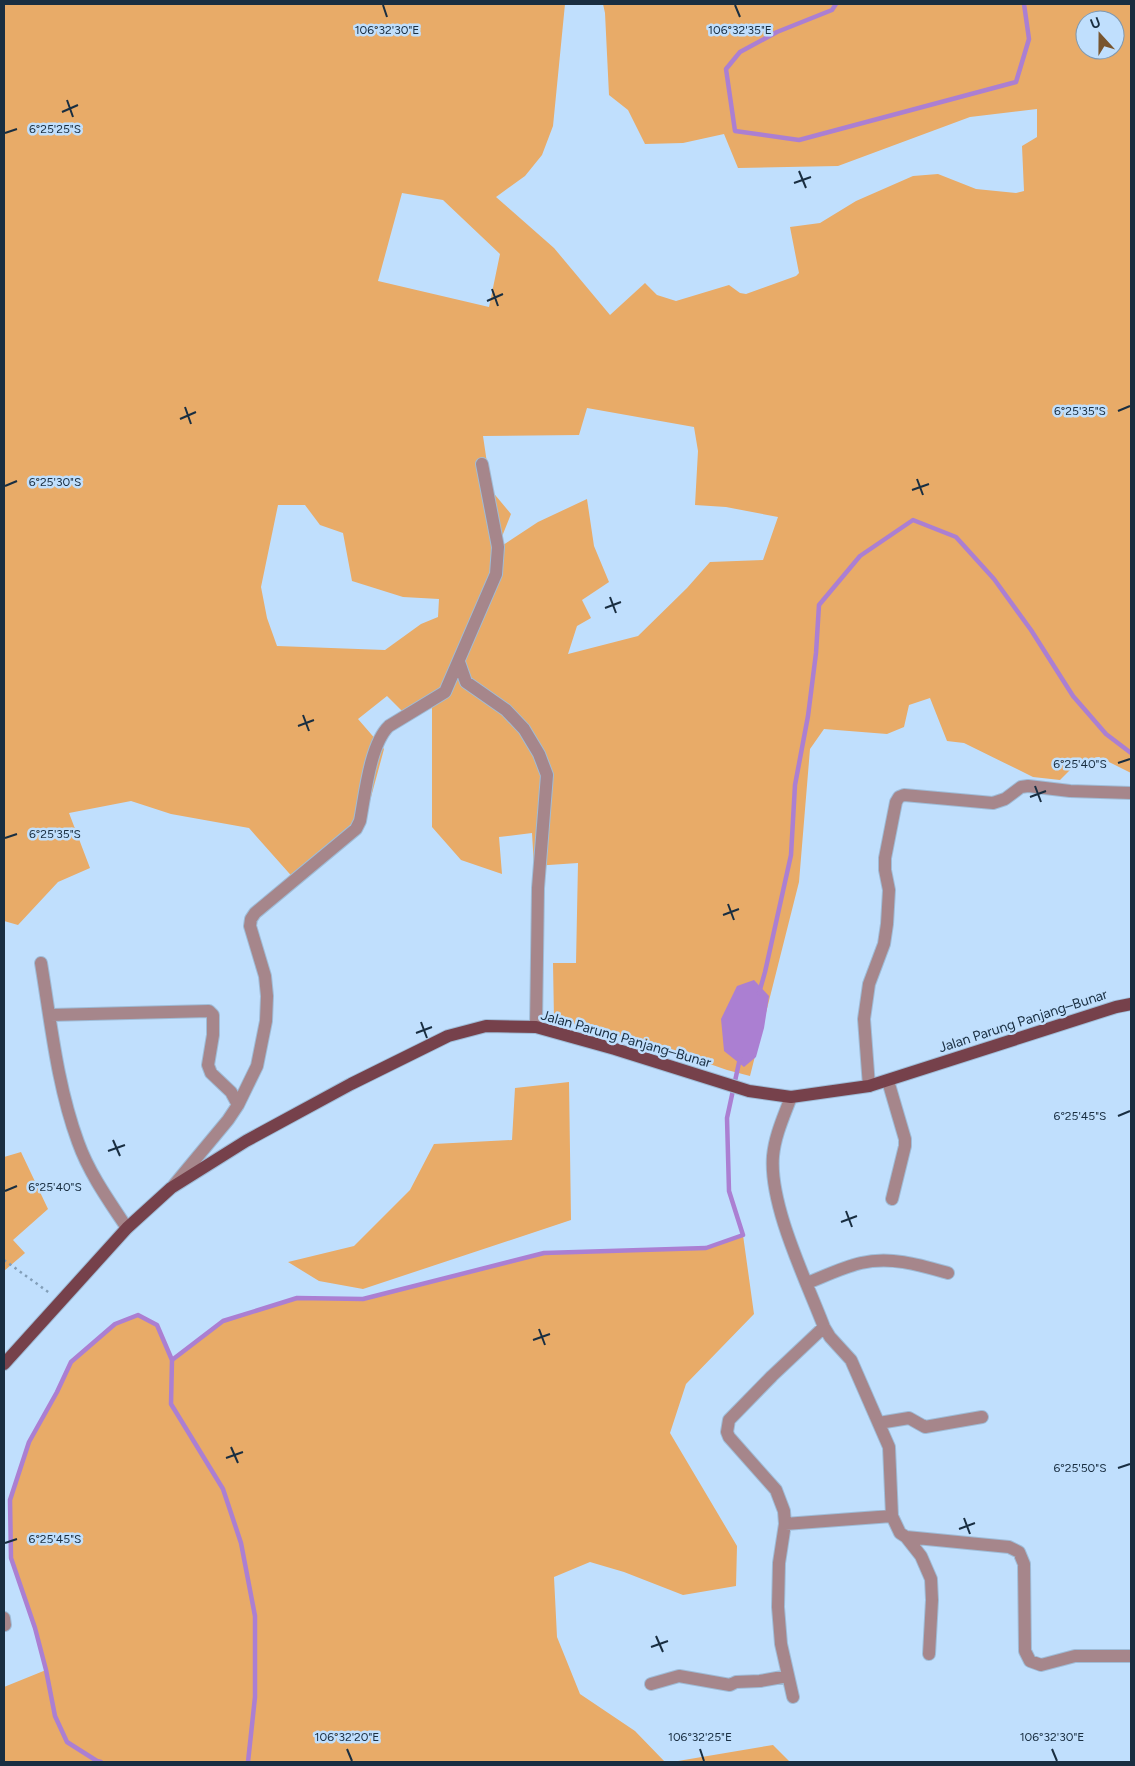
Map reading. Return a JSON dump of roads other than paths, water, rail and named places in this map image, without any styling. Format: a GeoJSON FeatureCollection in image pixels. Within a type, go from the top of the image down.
{"type":"FeatureCollection","features":[{"type":"Feature","properties":{"kind":"main road","name":"Jalan Parung Panjang–Bunar"},"geometry":{"type":"LineString","coordinates":[[4,1364],[128,1228],[171,1188],[246,1142],[351,1084],[448,1036],[486,1026],[536,1027],[615,1049],[749,1091],[791,1097],[869,1086],[888,1081],[1116,1007],[1131,1004]]}},
{"type":"Feature","properties":{"kind":"street"},"geometry":{"type":"LineString","coordinates":[[171,1188],[238,1106],[257,1066],[267,996],[265,976],[250,926],[251,920],[255,913],[356,829],[360,821],[370,766],[381,733],[389,726],[445,692],[459,662],[496,574],[498,547],[482,464]]}},
{"type":"Feature","properties":{"kind":"street"},"geometry":{"type":"LineString","coordinates":[[459,662],[466,682],[506,710],[524,729],[539,754],[547,775],[538,888],[536,1027]]}},
{"type":"Feature","properties":{"kind":"street"},"geometry":{"type":"LineString","coordinates":[[869,1086],[864,1019],[869,984],[884,944],[889,890],[885,858],[896,802],[899,797],[904,795],[993,803],[1005,799],[1020,787],[1028,786],[1070,791],[1131,793]]}},
{"type":"Feature","properties":{"kind":"street"},"geometry":{"type":"LineString","coordinates":[[41,964],[63,1093],[78,1144],[101,1190],[128,1228]]}},
{"type":"Feature","properties":{"kind":"street"},"geometry":{"type":"LineString","coordinates":[[50,1015],[209,1011],[213,1014],[213,1035],[208,1065],[211,1073],[231,1092],[238,1106]]}},
{"type":"Feature","properties":{"kind":"street"},"geometry":{"type":"LineString","coordinates":[[888,1081],[905,1139],[892,1199]]}},
{"type":"Feature","properties":{"kind":"street"},"geometry":{"type":"LineString","coordinates":[[791,1097],[778,1131],[773,1154],[773,1172],[785,1227],[824,1327],[830,1337],[851,1360],[889,1447],[892,1516],[900,1533],[906,1537],[922,1556],[931,1579],[930,1654]]}},
{"type":"Feature","properties":{"kind":"street"},"geometry":{"type":"LineString","coordinates":[[807,1283],[862,1263],[889,1260],[911,1262],[948,1273]]}},
{"type":"Feature","properties":{"kind":"street"},"geometry":{"type":"LineString","coordinates":[[793,1698],[781,1644],[778,1607],[779,1563],[785,1524],[784,1511],[776,1490],[727,1432],[729,1420],[824,1327]]}},
{"type":"Feature","properties":{"kind":"street"},"geometry":{"type":"LineString","coordinates":[[879,1423],[909,1418],[925,1427],[982,1417]]}},
{"type":"Feature","properties":{"kind":"street"},"geometry":{"type":"LineString","coordinates":[[785,1524],[892,1516]]}},
{"type":"Feature","properties":{"kind":"street"},"geometry":{"type":"LineString","coordinates":[[906,1537],[1009,1547],[1019,1552],[1024,1564],[1025,1651],[1030,1661],[1041,1665],[1075,1656],[1131,1656]]}},
{"type":"Feature","properties":{"kind":"street"},"geometry":{"type":"LineString","coordinates":[[651,1684],[679,1676],[730,1685],[736,1682],[760,1681],[788,1676]]}},
{"type":"Feature","properties":{"kind":"waterway"},"geometry":{"type":"LineString","coordinates":[[836,4],[832,10],[777,32],[740,52],[726,69],[735,131],[799,140],[1016,82],[1029,39],[1024,4]]}},
{"type":"Feature","properties":{"kind":"waterway"},"geometry":{"type":"LineString","coordinates":[[759,993],[791,855],[795,785],[808,716],[816,653],[819,605],[860,556],[913,520],[956,537],[994,579],[1031,630],[1073,696],[1106,734],[1131,753]]}},
{"type":"Feature","properties":{"kind":"waterway"},"geometry":{"type":"LineString","coordinates":[[172,1360],[223,1321],[297,1298],[363,1299],[544,1253],[706,1248],[743,1235],[729,1191],[727,1118],[740,1058]]}},
{"type":"Feature","properties":{"kind":"waterway"},"geometry":{"type":"LineString","coordinates":[[101,1762],[67,1742],[55,1716],[35,1628],[11,1558],[10,1500],[29,1442],[57,1392],[71,1362],[115,1324],[138,1315],[157,1325],[172,1360],[171,1404],[223,1489],[241,1543],[255,1616],[255,1697],[248,1762]]}}]}
